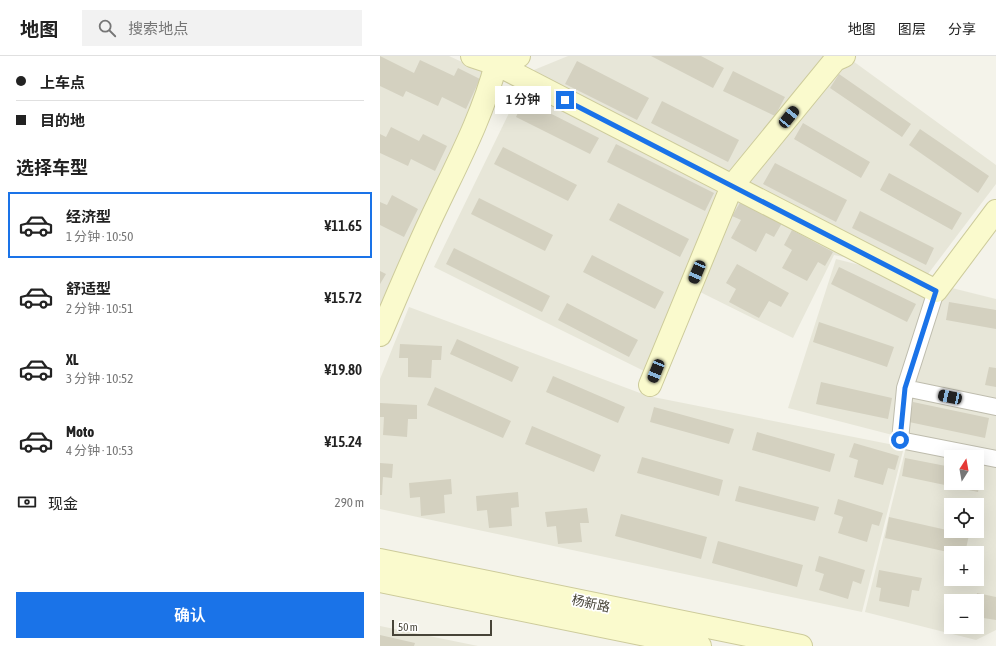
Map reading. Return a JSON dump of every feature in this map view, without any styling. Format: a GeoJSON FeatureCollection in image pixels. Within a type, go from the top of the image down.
{"type":"FeatureCollection","features":[{"type":"Feature","properties":{"kind":"street"},"geometry":{"type":"LineString","coordinates":[[472,56],[496,64],[936,291]]}},
{"type":"Feature","properties":{"kind":"street"},"geometry":{"type":"LineString","coordinates":[[496,64],[519,56]]}},
{"type":"Feature","properties":{"kind":"street"},"geometry":{"type":"LineString","coordinates":[[650,385],[732,186],[835,60],[844,56]]}},
{"type":"Feature","properties":{"kind":"street"},"geometry":{"type":"LineString","coordinates":[[380,334],[437,206],[469,141],[490,86],[496,64]]}},
{"type":"Feature","properties":{"kind":"street"},"geometry":{"type":"LineString","coordinates":[[996,211],[936,291],[905,388],[900,440],[996,459]]}},
{"type":"Feature","properties":{"kind":"street"},"geometry":{"type":"LineString","coordinates":[[905,388],[996,407]]}},
{"type":"Feature","properties":{"kind":"street","name":"杨新路"},"geometry":{"type":"LineString","coordinates":[[380,560],[801,646]]}},
{"type":"Feature","properties":{"kind":"street","name":"杨新路"},"geometry":{"type":"LineString","coordinates":[[380,581],[700,646]]}},
{"type":"Feature","properties":{"kind":"shaded area"},"geometry":{"type":"Polygon","coordinates":[[[380,56],[449,56],[488,74],[380,310],[380,56]]]}},
{"type":"Feature","properties":{"kind":"shaded area"},"geometry":{"type":"Polygon","coordinates":[[[568,56],[846,56],[996,165],[996,184],[928,274],[834,255],[793,338],[684,284],[644,371],[434,267],[529,72],[568,56]]]}},
{"type":"Feature","properties":{"kind":"shaded area"},"geometry":{"type":"Polygon","coordinates":[[[836,259],[996,299],[996,630],[976,640],[952,634],[984,634],[984,594],[944,594],[944,632],[865,612],[908,439],[788,408],[836,259]]]}},
{"type":"Feature","properties":{"kind":"shaded area"},"geometry":{"type":"Polygon","coordinates":[[[409,307],[648,396],[904,447],[862,612],[380,509],[380,379],[409,307]]]}},
{"type":"Feature","properties":{"kind":"shaded area"},"geometry":{"type":"Polygon","coordinates":[[[380,626],[478,646],[380,646],[380,626]]]}},
{"type":"Feature","properties":{"kind":"building"},"geometry":{"type":"Polygon","coordinates":[[[380,56],[414,73],[420,60],[454,76],[458,68],[480,79],[466,109],[442,97],[438,106],[406,91],[403,97],[380,86],[380,56]]]}},
{"type":"Feature","properties":{"kind":"building"},"geometry":{"type":"Polygon","coordinates":[[[651,56],[701,56],[724,68],[713,88],[651,56]]]}},
{"type":"Feature","properties":{"kind":"building"},"geometry":{"type":"Polygon","coordinates":[[[577,61],[649,98],[637,120],[565,84],[577,61]]]}},
{"type":"Feature","properties":{"kind":"building"},"geometry":{"type":"Polygon","coordinates":[[[733,71],[785,97],[775,116],[723,91],[733,71]]]}},
{"type":"Feature","properties":{"kind":"building"},"geometry":{"type":"Polygon","coordinates":[[[839,74],[911,124],[902,137],[830,88],[839,74]]]}},
{"type":"Feature","properties":{"kind":"building"},"geometry":{"type":"Polygon","coordinates":[[[524,100],[599,138],[590,154],[516,117],[524,100]]]}},
{"type":"Feature","properties":{"kind":"building"},"geometry":{"type":"Polygon","coordinates":[[[662,101],[739,140],[728,162],[651,123],[662,101]]]}},
{"type":"Feature","properties":{"kind":"building"},"geometry":{"type":"Polygon","coordinates":[[[803,123],[870,162],[861,178],[794,139],[803,123]]]}},
{"type":"Feature","properties":{"kind":"building"},"geometry":{"type":"Polygon","coordinates":[[[391,127],[419,141],[423,134],[447,146],[435,171],[411,159],[408,166],[380,153],[380,134],[386,137],[391,127]]]}},
{"type":"Feature","properties":{"kind":"building"},"geometry":{"type":"Polygon","coordinates":[[[920,129],[989,176],[978,193],[909,145],[920,129]]]}},
{"type":"Feature","properties":{"kind":"building"},"geometry":{"type":"Polygon","coordinates":[[[616,144],[714,193],[705,211],[607,162],[616,144]]]}},
{"type":"Feature","properties":{"kind":"building"},"geometry":{"type":"Polygon","coordinates":[[[503,147],[577,185],[568,201],[494,164],[503,147]]]}},
{"type":"Feature","properties":{"kind":"building"},"geometry":{"type":"Polygon","coordinates":[[[775,163],[847,200],[836,222],[763,184],[775,163]]]}},
{"type":"Feature","properties":{"kind":"building"},"geometry":{"type":"Polygon","coordinates":[[[889,173],[962,213],[952,230],[880,190],[889,173]]]}},
{"type":"Feature","properties":{"kind":"building"},"geometry":{"type":"Polygon","coordinates":[[[392,195],[418,209],[404,237],[380,225],[380,202],[387,205],[392,195]]]}},
{"type":"Feature","properties":{"kind":"building"},"geometry":{"type":"Polygon","coordinates":[[[479,198],[553,235],[545,251],[471,214],[479,198]]]}},
{"type":"Feature","properties":{"kind":"building"},"geometry":{"type":"Polygon","coordinates":[[[741,201],[782,223],[774,237],[766,233],[756,252],[731,238],[741,220],[732,216],[741,201]]]}},
{"type":"Feature","properties":{"kind":"building"},"geometry":{"type":"Polygon","coordinates":[[[618,203],[689,239],[680,257],[609,220],[618,203]]]}},
{"type":"Feature","properties":{"kind":"building"},"geometry":{"type":"Polygon","coordinates":[[[860,211],[934,248],[926,265],[852,228],[860,211]]]}},
{"type":"Feature","properties":{"kind":"building"},"geometry":{"type":"Polygon","coordinates":[[[792,230],[833,252],[825,266],[818,262],[807,281],[782,268],[792,250],[784,245],[792,230]]]}},
{"type":"Feature","properties":{"kind":"building"},"geometry":{"type":"Polygon","coordinates":[[[454,248],[550,296],[542,312],[446,264],[454,248]]]}},
{"type":"Feature","properties":{"kind":"building"},"geometry":{"type":"Polygon","coordinates":[[[592,255],[664,292],[655,309],[583,272],[592,255]]]}},
{"type":"Feature","properties":{"kind":"building"},"geometry":{"type":"Polygon","coordinates":[[[737,264],[789,293],[781,307],[769,301],[759,318],[729,302],[736,289],[726,283],[737,264]]]}},
{"type":"Feature","properties":{"kind":"building"},"geometry":{"type":"Polygon","coordinates":[[[839,267],[916,304],[907,322],[831,284],[839,267]]]}},
{"type":"Feature","properties":{"kind":"building"},"geometry":{"type":"Polygon","coordinates":[[[380,271],[386,274],[380,284],[380,271]]]}},
{"type":"Feature","properties":{"kind":"building"},"geometry":{"type":"Polygon","coordinates":[[[949,302],[996,310],[996,329],[946,320],[949,302]]]}},
{"type":"Feature","properties":{"kind":"building"},"geometry":{"type":"Polygon","coordinates":[[[567,303],[638,340],[629,357],[558,320],[567,303]]]}},
{"type":"Feature","properties":{"kind":"building"},"geometry":{"type":"Polygon","coordinates":[[[819,322],[894,347],[887,367],[813,342],[819,322]]]}},
{"type":"Feature","properties":{"kind":"building"},"geometry":{"type":"Polygon","coordinates":[[[457,339],[519,367],[512,382],[450,354],[457,339]]]}},
{"type":"Feature","properties":{"kind":"building"},"geometry":{"type":"Polygon","coordinates":[[[400,344],[442,346],[441,360],[432,360],[431,378],[408,377],[408,358],[399,358],[400,344]]]}},
{"type":"Feature","properties":{"kind":"building"},"geometry":{"type":"Polygon","coordinates":[[[989,367],[996,368],[996,387],[985,385],[989,367]]]}},
{"type":"Feature","properties":{"kind":"building"},"geometry":{"type":"Polygon","coordinates":[[[553,376],[625,407],[618,423],[546,392],[553,376]]]}},
{"type":"Feature","properties":{"kind":"building"},"geometry":{"type":"Polygon","coordinates":[[[821,382],[892,398],[888,419],[816,404],[821,382]]]}},
{"type":"Feature","properties":{"kind":"building"},"geometry":{"type":"Polygon","coordinates":[[[435,387],[511,421],[503,438],[427,405],[435,387]]]}},
{"type":"Feature","properties":{"kind":"building"},"geometry":{"type":"Polygon","coordinates":[[[913,402],[989,418],[985,438],[909,422],[913,402]]]}},
{"type":"Feature","properties":{"kind":"building"},"geometry":{"type":"Polygon","coordinates":[[[380,403],[417,405],[417,419],[408,419],[407,437],[383,435],[384,417],[380,417],[380,403]]]}},
{"type":"Feature","properties":{"kind":"building"},"geometry":{"type":"Polygon","coordinates":[[[654,407],[734,429],[729,444],[650,422],[654,407]]]}},
{"type":"Feature","properties":{"kind":"building"},"geometry":{"type":"Polygon","coordinates":[[[532,426],[601,455],[594,472],[525,444],[532,426]]]}},
{"type":"Feature","properties":{"kind":"building"},"geometry":{"type":"Polygon","coordinates":[[[757,432],[835,454],[830,472],[752,450],[757,432]]]}},
{"type":"Feature","properties":{"kind":"building"},"geometry":{"type":"Polygon","coordinates":[[[854,443],[899,456],[895,470],[888,468],[883,485],[854,477],[858,460],[849,457],[854,443]]]}},
{"type":"Feature","properties":{"kind":"building"},"geometry":{"type":"Polygon","coordinates":[[[642,457],[723,480],[719,496],[637,473],[642,457]]]}},
{"type":"Feature","properties":{"kind":"building"},"geometry":{"type":"Polygon","coordinates":[[[905,458],[944,466],[944,485],[902,476],[905,458]]]}},
{"type":"Feature","properties":{"kind":"building"},"geometry":{"type":"Polygon","coordinates":[[[380,463],[393,464],[392,478],[383,477],[382,495],[380,495],[380,463]]]}},
{"type":"Feature","properties":{"kind":"building"},"geometry":{"type":"Polygon","coordinates":[[[451,479],[452,494],[444,495],[445,513],[421,516],[420,497],[410,498],[409,483],[451,479]]]}},
{"type":"Feature","properties":{"kind":"building"},"geometry":{"type":"Polygon","coordinates":[[[739,486],[819,507],[815,521],[735,501],[739,486]]]}},
{"type":"Feature","properties":{"kind":"building"},"geometry":{"type":"Polygon","coordinates":[[[518,492],[519,507],[511,508],[512,526],[489,528],[487,510],[477,511],[476,496],[518,492]]]}},
{"type":"Feature","properties":{"kind":"building"},"geometry":{"type":"Polygon","coordinates":[[[838,499],[883,513],[879,526],[872,524],[867,542],[838,533],[843,517],[834,514],[838,499]]]}},
{"type":"Feature","properties":{"kind":"building"},"geometry":{"type":"Polygon","coordinates":[[[587,508],[589,523],[580,523],[582,542],[558,544],[556,526],[547,527],[545,512],[587,508]]]}},
{"type":"Feature","properties":{"kind":"building"},"geometry":{"type":"Polygon","coordinates":[[[621,514],[707,537],[701,559],[615,536],[621,514]]]}},
{"type":"Feature","properties":{"kind":"building"},"geometry":{"type":"Polygon","coordinates":[[[889,517],[944,529],[944,538],[968,538],[967,546],[944,546],[944,551],[885,538],[889,517]]]}},
{"type":"Feature","properties":{"kind":"building"},"geometry":{"type":"Polygon","coordinates":[[[718,541],[803,565],[797,587],[712,563],[718,541]]]}},
{"type":"Feature","properties":{"kind":"building"},"geometry":{"type":"Polygon","coordinates":[[[819,556],[865,570],[861,584],[853,581],[848,599],[819,590],[824,574],[815,571],[819,556]]]}},
{"type":"Feature","properties":{"kind":"building"},"geometry":{"type":"Polygon","coordinates":[[[879,570],[922,578],[919,591],[912,590],[909,607],[879,601],[881,588],[876,587],[879,570]]]}},
{"type":"Feature","properties":{"kind":"building"},"geometry":{"type":"Polygon","coordinates":[[[984,594],[996,597],[996,620],[984,618],[984,594]]]}},
{"type":"Feature","properties":{"kind":"building"},"geometry":{"type":"Polygon","coordinates":[[[380,635],[415,643],[414,646],[380,646],[380,635]]]}},
{"type":"Feature","properties":{"kind":"route"},"geometry":{"type":"LineString","coordinates":[[565,100],[936,291],[905,388],[900,440]]}}]}
